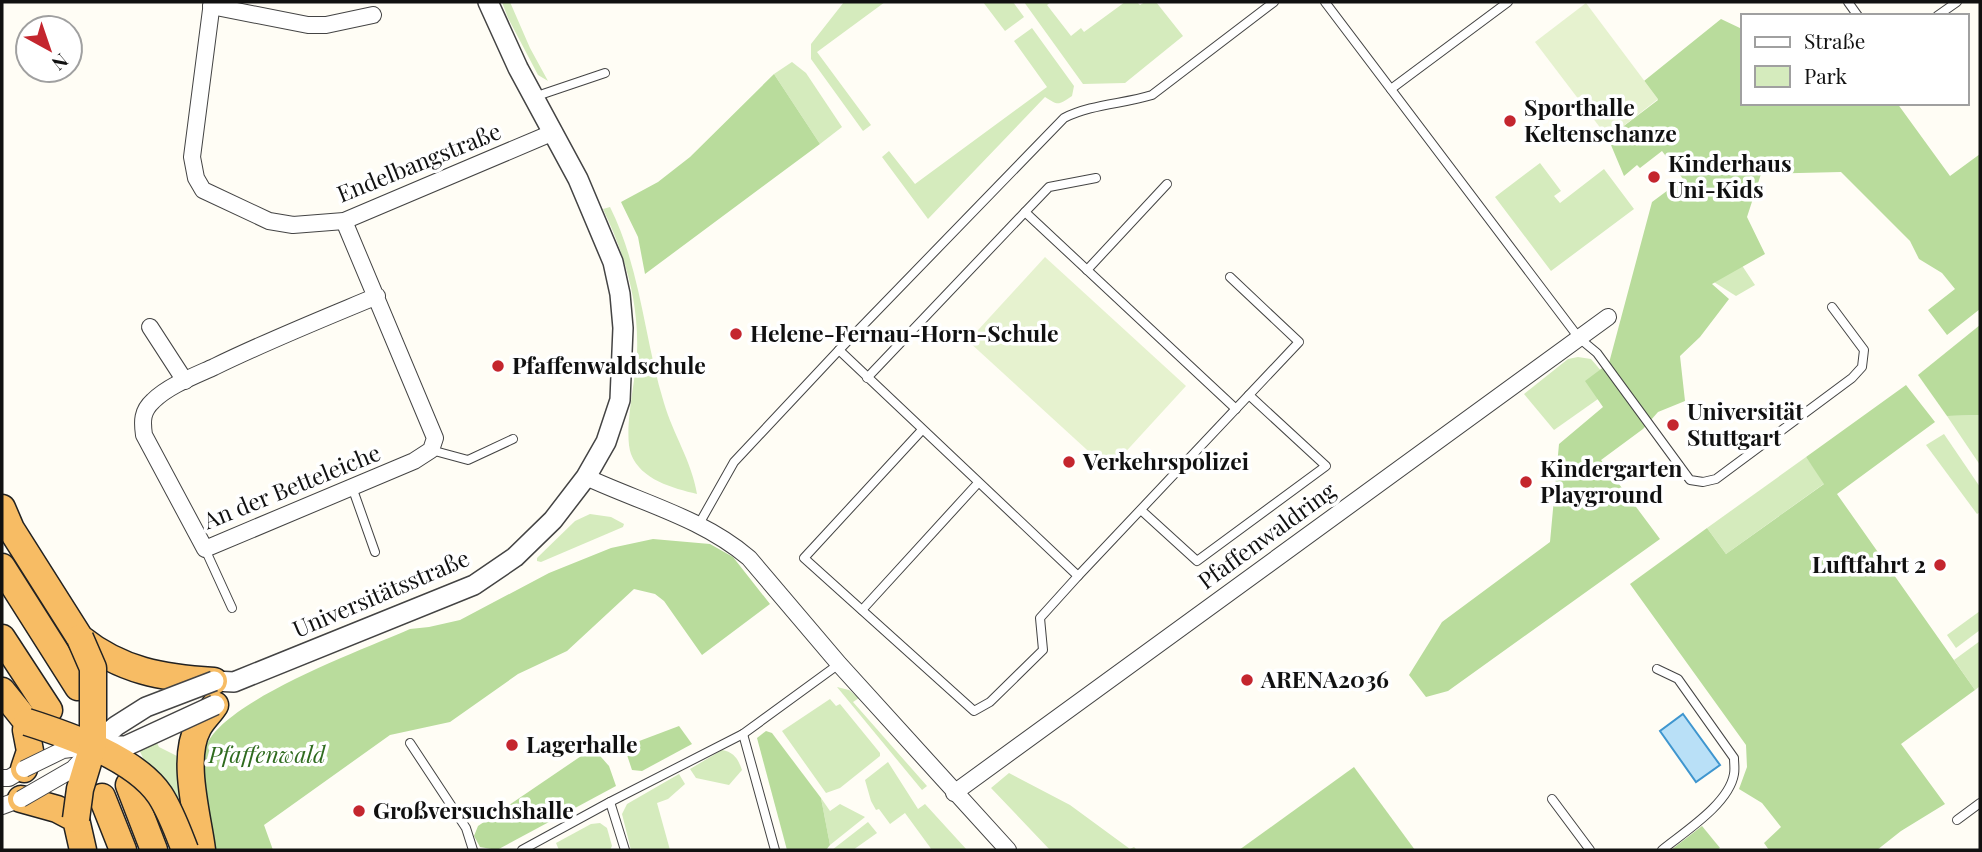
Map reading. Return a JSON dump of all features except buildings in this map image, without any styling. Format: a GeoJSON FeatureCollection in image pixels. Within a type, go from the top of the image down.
{"type":"FeatureCollection","features":[{"type":"Feature","properties":{"kind":"highway"},"geometry":{"type":"LineString","coordinates":[[2,508],[30,559],[80,638],[93,668],[93,746],[80,789],[76,819],[83,850]]}},
{"type":"Feature","properties":{"kind":"highway"},"geometry":{"type":"LineString","coordinates":[[5,577],[78,687]]}},
{"type":"Feature","properties":{"kind":"highway"},"geometry":{"type":"LineString","coordinates":[[2,638],[38,716]]}},
{"type":"Feature","properties":{"kind":"highway"},"geometry":{"type":"LineString","coordinates":[[80,638],[93,648],[136,669],[221,690],[199,727],[191,755],[202,850]]}},
{"type":"Feature","properties":{"kind":"highway"},"geometry":{"type":"LineString","coordinates":[[2,691],[38,716],[138,773],[152,785],[169,810],[185,850]]}},
{"type":"Feature","properties":{"kind":"highway"},"geometry":{"type":"LineString","coordinates":[[38,716],[26,730],[30,751],[12,786],[76,819]]}},
{"type":"Feature","properties":{"kind":"highway"},"geometry":{"type":"LineString","coordinates":[[129,785],[154,850]]}},
{"type":"Feature","properties":{"kind":"highway"},"geometry":{"type":"LineString","coordinates":[[102,797],[123,850]]}},
{"type":"Feature","properties":{"kind":"street","name":"Universitätsstraße"},"geometry":{"type":"LineString","coordinates":[[12,786],[63,750],[126,746],[221,690],[474,585],[525,548],[554,520],[586,477],[606,442],[620,400],[623,328],[620,294],[613,262],[592,209],[554,132],[518,68],[488,2]]}},
{"type":"Feature","properties":{"kind":"street"},"geometry":{"type":"LineString","coordinates":[[212,4],[308,25],[326,25],[373,15]]}},
{"type":"Feature","properties":{"kind":"street","name":"Endelbangstraße"},"geometry":{"type":"LineString","coordinates":[[212,4],[192,157],[196,178],[203,190],[269,221],[293,225],[344,221],[554,132]]}},
{"type":"Feature","properties":{"kind":"street"},"geometry":{"type":"LineString","coordinates":[[344,221],[435,438],[431,450]]}},
{"type":"Feature","properties":{"kind":"street","name":"An der Betteleiche"},"geometry":{"type":"LineString","coordinates":[[377,296],[282,335],[185,381],[155,399],[146,408],[142,421],[144,435],[205,549],[414,461],[431,450]]}},
{"type":"Feature","properties":{"kind":"street","name":"Pfaffenwaldring"},"geometry":{"type":"LineString","coordinates":[[954,793],[1608,317]]}},
{"type":"Feature","properties":{"kind":"street"},"geometry":{"type":"LineString","coordinates":[[150,327],[185,381]]}},
{"type":"Feature","properties":{"kind":"street"},"geometry":{"type":"LineString","coordinates":[[586,477],[699,524],[749,558],[839,664],[1008,850]]}},
{"type":"Feature","properties":{"kind":"street","name":"Universitätsstraße"},"geometry":{"type":"LineString","coordinates":[[12,786],[73,769],[93,746],[116,726],[146,707],[221,690]]}},
{"type":"Feature","properties":{"kind":"lane"},"geometry":{"type":"LineString","coordinates":[[699,524],[734,462],[1065,118],[1082,109],[1152,95],[1274,2]]}},
{"type":"Feature","properties":{"kind":"lane"},"geometry":{"type":"LineString","coordinates":[[1325,2],[1580,338],[1597,353],[1660,447],[1687,482],[1716,479],[1852,378],[1862,367],[1864,349],[1832,307]]}},
{"type":"Feature","properties":{"kind":"lane"},"geometry":{"type":"LineString","coordinates":[[1391,89],[1508,2]]}},
{"type":"Feature","properties":{"kind":"lane"},"geometry":{"type":"LineString","coordinates":[[1940,14],[1957,2]]}},
{"type":"Feature","properties":{"kind":"lane"},"geometry":{"type":"LineString","coordinates":[[534,97],[605,73]]}},
{"type":"Feature","properties":{"kind":"lane"},"geometry":{"type":"LineString","coordinates":[[867,378],[1049,187],[1096,178]]}},
{"type":"Feature","properties":{"kind":"lane"},"geometry":{"type":"LineString","coordinates":[[1087,270],[1167,184]]}},
{"type":"Feature","properties":{"kind":"lane"},"geometry":{"type":"LineString","coordinates":[[1025,212],[1236,409]]}},
{"type":"Feature","properties":{"kind":"lane"},"geometry":{"type":"LineString","coordinates":[[922,430],[804,558],[974,711],[990,702],[1043,650],[1040,618],[1299,342],[1230,277]]}},
{"type":"Feature","properties":{"kind":"lane"},"geometry":{"type":"LineString","coordinates":[[839,350],[1078,576]]}},
{"type":"Feature","properties":{"kind":"lane"},"geometry":{"type":"LineString","coordinates":[[1141,510],[1197,561],[1326,466],[1249,395]]}},
{"type":"Feature","properties":{"kind":"lane"},"geometry":{"type":"LineString","coordinates":[[431,450],[468,460],[513,439]]}},
{"type":"Feature","properties":{"kind":"lane"},"geometry":{"type":"LineString","coordinates":[[863,610],[978,483]]}},
{"type":"Feature","properties":{"kind":"lane"},"geometry":{"type":"LineString","coordinates":[[352,487],[375,552]]}},
{"type":"Feature","properties":{"kind":"lane"},"geometry":{"type":"LineString","coordinates":[[205,549],[232,608]]}},
{"type":"Feature","properties":{"kind":"lane"},"geometry":{"type":"LineString","coordinates":[[522,850],[743,734],[817,683],[839,664]]}},
{"type":"Feature","properties":{"kind":"lane"},"geometry":{"type":"LineString","coordinates":[[1657,669],[1678,679],[1734,758],[1735,774],[1730,788],[1717,805],[1662,850]]}},
{"type":"Feature","properties":{"kind":"lane"},"geometry":{"type":"LineString","coordinates":[[743,734],[775,850]]}},
{"type":"Feature","properties":{"kind":"lane"},"geometry":{"type":"LineString","coordinates":[[410,743],[466,828],[473,850]]}},
{"type":"Feature","properties":{"kind":"lane"},"geometry":{"type":"LineString","coordinates":[[1552,799],[1590,850]]}},
{"type":"Feature","properties":{"kind":"lane"},"geometry":{"type":"LineString","coordinates":[[610,802],[625,850]]}},
{"type":"Feature","properties":{"kind":"lane"},"geometry":{"type":"LineString","coordinates":[[1957,820],[1980,803]]}},
{"type":"Feature","properties":{"kind":"green space"},"geometry":{"type":"Polygon","coordinates":[[[502,2],[510,2],[548,81],[538,75],[502,2]]]}},
{"type":"Feature","properties":{"kind":"green space"},"geometry":{"type":"Polygon","coordinates":[[[844,2],[885,2],[817,52],[871,125],[863,131],[811,59],[811,44],[844,2]]]}},
{"type":"Feature","properties":{"kind":"green space"},"geometry":{"type":"Polygon","coordinates":[[[983,2],[1013,2],[1024,17],[1005,31],[983,2]]]}},
{"type":"Feature","properties":{"kind":"green space"},"geometry":{"type":"Polygon","coordinates":[[[1024,2],[1051,2],[1047,5],[1071,36],[1081,28],[1084,32],[1125,2],[1137,2],[1140,5],[1156,2],[1183,36],[1125,83],[1083,84],[1024,2]]]}},
{"type":"Feature","properties":{"kind":"green space"},"geometry":{"type":"Polygon","coordinates":[[[1586,3],[1658,99],[1608,138],[1535,42],[1586,3]]]}},
{"type":"Feature","properties":{"kind":"green space"},"geometry":{"type":"Polygon","coordinates":[[[1721,19],[1741,29],[1741,105],[1898,105],[1950,176],[1980,154],[1980,309],[1947,335],[1928,310],[1955,289],[1942,273],[1919,259],[1910,241],[1841,172],[1761,174],[1747,217],[1765,254],[1712,284],[1729,299],[1700,337],[1680,356],[1685,401],[1658,412],[1643,429],[1601,460],[1660,539],[1448,691],[1426,697],[1409,675],[1442,622],[1550,542],[1559,444],[1603,407],[1585,381],[1609,363],[1652,202],[1683,179],[1662,151],[1640,168],[1637,165],[1624,176],[1608,138],[1658,100],[1644,81],[1721,19]]]}},
{"type":"Feature","properties":{"kind":"green space"},"geometry":{"type":"Polygon","coordinates":[[[1032,28],[1074,86],[1072,96],[1058,103],[1045,97],[928,219],[882,157],[889,151],[915,184],[1047,87],[1014,41],[1032,28]]]}},
{"type":"Feature","properties":{"kind":"green space"},"geometry":{"type":"Polygon","coordinates":[[[792,62],[806,73],[842,127],[820,144],[774,74],[792,62]]]}},
{"type":"Feature","properties":{"kind":"green space"},"geometry":{"type":"Polygon","coordinates":[[[774,74],[820,144],[645,274],[638,237],[621,202],[658,182],[690,157],[774,74]]]}},
{"type":"Feature","properties":{"kind":"green space"},"geometry":{"type":"Polygon","coordinates":[[[1540,163],[1561,191],[1554,196],[1560,203],[1604,169],[1634,209],[1551,271],[1495,197],[1540,163]]]}},
{"type":"Feature","properties":{"kind":"green space"},"geometry":{"type":"Polygon","coordinates":[[[1699,201],[1755,285],[1736,296],[1706,277],[1699,201]]]}},
{"type":"Feature","properties":{"kind":"green space"},"geometry":{"type":"Polygon","coordinates":[[[610,207],[629,255],[664,403],[695,482],[697,494],[668,486],[650,476],[642,470],[631,454],[628,432],[637,353],[636,315],[624,261],[603,209],[610,207]]]}},
{"type":"Feature","properties":{"kind":"green space"},"geometry":{"type":"Polygon","coordinates":[[[1045,257],[1186,386],[1109,470],[968,341],[1045,257]]]}},
{"type":"Feature","properties":{"kind":"green space"},"geometry":{"type":"Polygon","coordinates":[[[1980,325],[1980,415],[1947,416],[1918,375],[1980,325]]]}},
{"type":"Feature","properties":{"kind":"green space"},"geometry":{"type":"Polygon","coordinates":[[[1568,359],[1591,359],[1615,387],[1554,430],[1524,394],[1568,359]]]}},
{"type":"Feature","properties":{"kind":"green space"},"geometry":{"type":"Polygon","coordinates":[[[1906,385],[1935,422],[1837,494],[1975,690],[1901,744],[1945,804],[1901,831],[1877,850],[1769,850],[1764,843],[1781,827],[1762,803],[1739,789],[1747,767],[1746,745],[1630,584],[1707,528],[1726,554],[1824,484],[1806,457],[1906,385]]]}},
{"type":"Feature","properties":{"kind":"green space"},"geometry":{"type":"Polygon","coordinates":[[[1980,415],[1980,465],[1947,416],[1980,415]]]}},
{"type":"Feature","properties":{"kind":"green space"},"geometry":{"type":"Polygon","coordinates":[[[1944,434],[1980,487],[1980,512],[1977,514],[1926,445],[1944,434]]]}},
{"type":"Feature","properties":{"kind":"green space"},"geometry":{"type":"Polygon","coordinates":[[[1806,457],[1825,483],[1726,554],[1707,528],[1806,457]]]}},
{"type":"Feature","properties":{"kind":"green space"},"geometry":{"type":"Polygon","coordinates":[[[590,514],[611,517],[624,524],[623,527],[541,562],[537,561],[575,521],[590,514]]]}},
{"type":"Feature","properties":{"kind":"green space","name":"Pfaffenwald"},"geometry":{"type":"Polygon","coordinates":[[[653,539],[710,544],[733,557],[770,604],[702,655],[664,601],[655,594],[634,589],[567,651],[518,674],[450,722],[390,735],[264,825],[273,850],[212,850],[202,774],[205,749],[216,731],[236,713],[329,663],[410,629],[460,620],[549,573],[611,548],[653,539]]]}},
{"type":"Feature","properties":{"kind":"green space"},"geometry":{"type":"Polygon","coordinates":[[[1980,611],[1980,630],[1956,648],[1947,635],[1980,611]]]}},
{"type":"Feature","properties":{"kind":"green space"},"geometry":{"type":"Polygon","coordinates":[[[1980,641],[1980,686],[1975,690],[1954,660],[1980,641]]]}},
{"type":"Feature","properties":{"kind":"green space"},"geometry":{"type":"Polygon","coordinates":[[[837,687],[849,690],[859,698],[853,702],[927,786],[922,790],[837,687]]]}},
{"type":"Feature","properties":{"kind":"green space"},"geometry":{"type":"Polygon","coordinates":[[[830,699],[836,706],[840,704],[880,756],[840,788],[826,793],[782,731],[830,699]]]}},
{"type":"Feature","properties":{"kind":"green space"},"geometry":{"type":"Polygon","coordinates":[[[679,726],[692,744],[642,771],[632,770],[627,755],[634,743],[679,726]]]}},
{"type":"Feature","properties":{"kind":"green space"},"geometry":{"type":"Polygon","coordinates":[[[766,731],[772,733],[821,798],[830,845],[826,850],[787,850],[757,738],[766,731]]]}},
{"type":"Feature","properties":{"kind":"green space"},"geometry":{"type":"Polygon","coordinates":[[[156,741],[159,747],[183,759],[196,847],[149,772],[139,749],[156,741]]]}},
{"type":"Feature","properties":{"kind":"green space"},"geometry":{"type":"Polygon","coordinates":[[[593,748],[609,766],[616,786],[497,850],[480,847],[474,836],[478,826],[593,748]]]}},
{"type":"Feature","properties":{"kind":"green space"},"geometry":{"type":"Polygon","coordinates":[[[722,750],[735,757],[742,770],[729,785],[696,778],[690,769],[722,750]]]}},
{"type":"Feature","properties":{"kind":"green space"},"geometry":{"type":"Polygon","coordinates":[[[888,762],[918,809],[925,804],[967,850],[932,850],[905,813],[890,824],[879,809],[876,810],[865,780],[888,762]]]}},
{"type":"Feature","properties":{"kind":"green space"},"geometry":{"type":"Polygon","coordinates":[[[1354,767],[1415,850],[1239,850],[1354,767]]]}},
{"type":"Feature","properties":{"kind":"green space"},"geometry":{"type":"Polygon","coordinates":[[[1009,773],[1070,805],[1130,849],[1134,847],[1137,850],[1050,850],[991,788],[1009,773]]]}},
{"type":"Feature","properties":{"kind":"green space"},"geometry":{"type":"Polygon","coordinates":[[[679,774],[685,784],[668,799],[657,803],[670,850],[631,850],[622,814],[627,804],[679,774]]]}},
{"type":"Feature","properties":{"kind":"green space"},"geometry":{"type":"Polygon","coordinates":[[[821,798],[830,811],[840,804],[865,817],[830,845],[821,798]]]}},
{"type":"Feature","properties":{"kind":"green space"},"geometry":{"type":"Polygon","coordinates":[[[868,822],[877,833],[853,850],[832,850],[868,822]]]}},
{"type":"Feature","properties":{"kind":"green space"},"geometry":{"type":"Polygon","coordinates":[[[600,823],[607,828],[612,846],[610,850],[559,850],[556,843],[591,824],[600,823]]]}},
{"type":"Feature","properties":{"kind":"green space"},"geometry":{"type":"Polygon","coordinates":[[[1702,826],[1720,848],[1671,850],[1702,826]]]}},
{"type":"Feature","properties":{"kind":"water"},"geometry":{"type":"Polygon","coordinates":[[[1683,714],[1720,765],[1696,782],[1660,731],[1683,714]]]}},
{"type":"Feature","properties":{"kind":"place","name":"Sporthalle Keltenschanze"},"geometry":{"type":"Point","coordinates":[1510,121]}},
{"type":"Feature","properties":{"kind":"place","name":"Kinderhaus Uni-Kids"},"geometry":{"type":"Point","coordinates":[1654,177]}},
{"type":"Feature","properties":{"kind":"place","name":"Helene-Fernau-Horn-Schule"},"geometry":{"type":"Point","coordinates":[736,334]}},
{"type":"Feature","properties":{"kind":"place","name":"Pfaffenwaldschule"},"geometry":{"type":"Point","coordinates":[498,366]}},
{"type":"Feature","properties":{"kind":"place","name":"Universität Stuttgart"},"geometry":{"type":"Point","coordinates":[1673,425]}},
{"type":"Feature","properties":{"kind":"place","name":"Verkehrspolizei"},"geometry":{"type":"Point","coordinates":[1069,462]}},
{"type":"Feature","properties":{"kind":"place","name":"Kindergarten Playground"},"geometry":{"type":"Point","coordinates":[1526,482]}},
{"type":"Feature","properties":{"kind":"place","name":"Luftfahrt 2"},"geometry":{"type":"Point","coordinates":[1940,565]}},
{"type":"Feature","properties":{"kind":"place","name":"ARENA2036"},"geometry":{"type":"Point","coordinates":[1247,680]}},
{"type":"Feature","properties":{"kind":"place","name":"Lagerhalle"},"geometry":{"type":"Point","coordinates":[512,745]}},
{"type":"Feature","properties":{"kind":"place","name":"Großversuchshalle"},"geometry":{"type":"Point","coordinates":[359,811]}}]}
